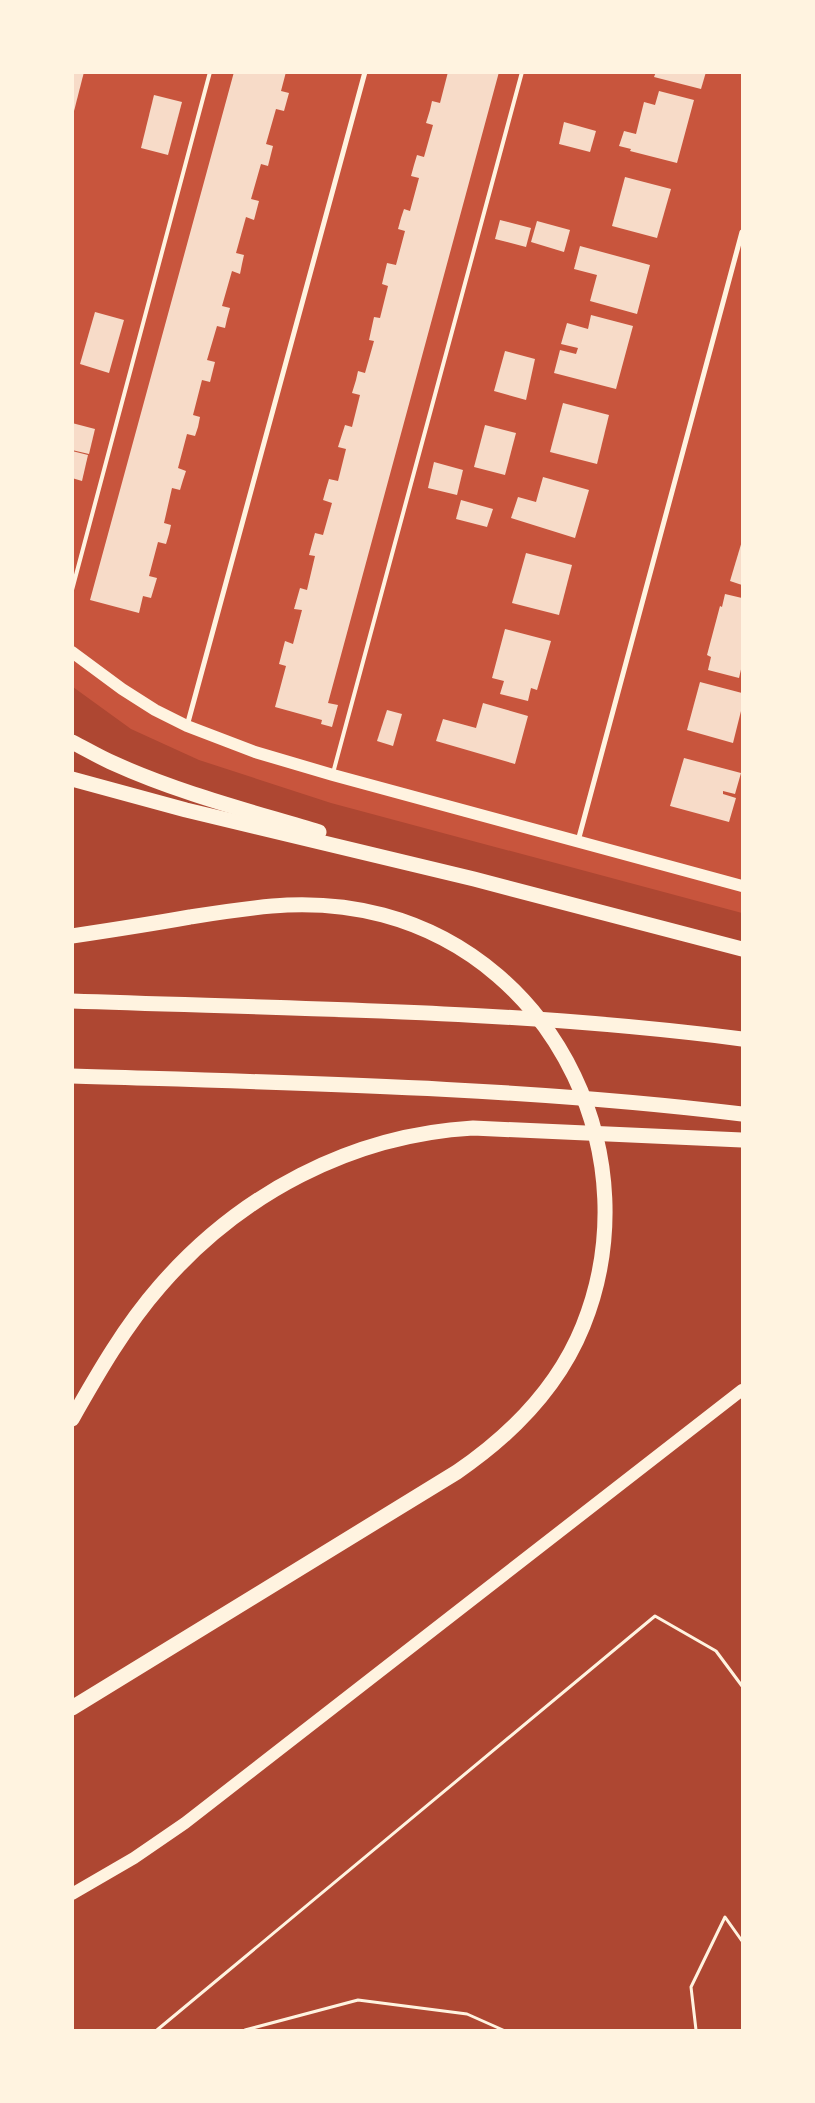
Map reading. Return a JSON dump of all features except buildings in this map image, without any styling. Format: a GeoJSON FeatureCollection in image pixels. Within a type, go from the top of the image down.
{"type":"FeatureCollection","features":[{"type":"Feature","properties":{"kind":"highway"},"geometry":{"type":"LineString","coordinates":[[72,742],[112,763],[203,797],[474,879]]}},
{"type":"Feature","properties":{"kind":"highway"},"geometry":{"type":"LineString","coordinates":[[72,778],[186,810],[474,879],[742,948]]}},
{"type":"Feature","properties":{"kind":"highway"},"geometry":{"type":"LineString","coordinates":[[72,936],[258,906],[290,904],[351,908],[385,916],[419,927],[457,947],[490,970],[524,1000],[550,1033],[571,1067],[587,1102],[597,1136],[603,1172],[606,1238],[601,1270],[593,1297],[583,1326],[569,1356],[530,1410],[507,1434],[457,1472],[72,1708]]}},
{"type":"Feature","properties":{"kind":"highway"},"geometry":{"type":"LineString","coordinates":[[72,1001],[502,1017],[607,1024],[742,1039]]}},
{"type":"Feature","properties":{"kind":"highway"},"geometry":{"type":"LineString","coordinates":[[72,1076],[498,1091],[592,1098],[742,1114]]}},
{"type":"Feature","properties":{"kind":"highway"},"geometry":{"type":"LineString","coordinates":[[72,1419],[120,1339],[160,1287],[187,1257],[242,1209],[270,1190],[337,1158],[410,1136],[440,1130],[473,1128],[742,1140]]}},
{"type":"Feature","properties":{"kind":"main road"},"geometry":{"type":"LineString","coordinates":[[72,652],[122,690],[155,710],[187,726],[255,752],[742,886]]}},
{"type":"Feature","properties":{"kind":"main road"},"geometry":{"type":"LineString","coordinates":[[72,1894],[134,1858],[185,1823],[742,1390]]}},
{"type":"Feature","properties":{"kind":"street"},"geometry":{"type":"LineString","coordinates":[[187,726],[365,72]]}},
{"type":"Feature","properties":{"kind":"street"},"geometry":{"type":"LineString","coordinates":[[578,841],[742,232]]}},
{"type":"Feature","properties":{"kind":"lane"},"geometry":{"type":"LineString","coordinates":[[72,590],[210,72]]}},
{"type":"Feature","properties":{"kind":"lane"},"geometry":{"type":"LineString","coordinates":[[333,775],[522,72]]}},
{"type":"Feature","properties":{"kind":"path"},"geometry":{"type":"LineString","coordinates":[[157,2030],[655,1616],[716,1651],[742,1686]]}},
{"type":"Feature","properties":{"kind":"path"},"geometry":{"type":"LineString","coordinates":[[696,2030],[691,1987],[725,1916],[742,1941]]}},
{"type":"Feature","properties":{"kind":"path"},"geometry":{"type":"LineString","coordinates":[[245,2030],[358,2000],[467,2014],[503,2030]]}},
{"type":"Feature","properties":{"kind":"shaded area"},"geometry":{"type":"Polygon","coordinates":[[[73,687],[131,729],[199,760],[331,803],[742,913],[742,2030],[73,2030],[73,687]]]}}]}
